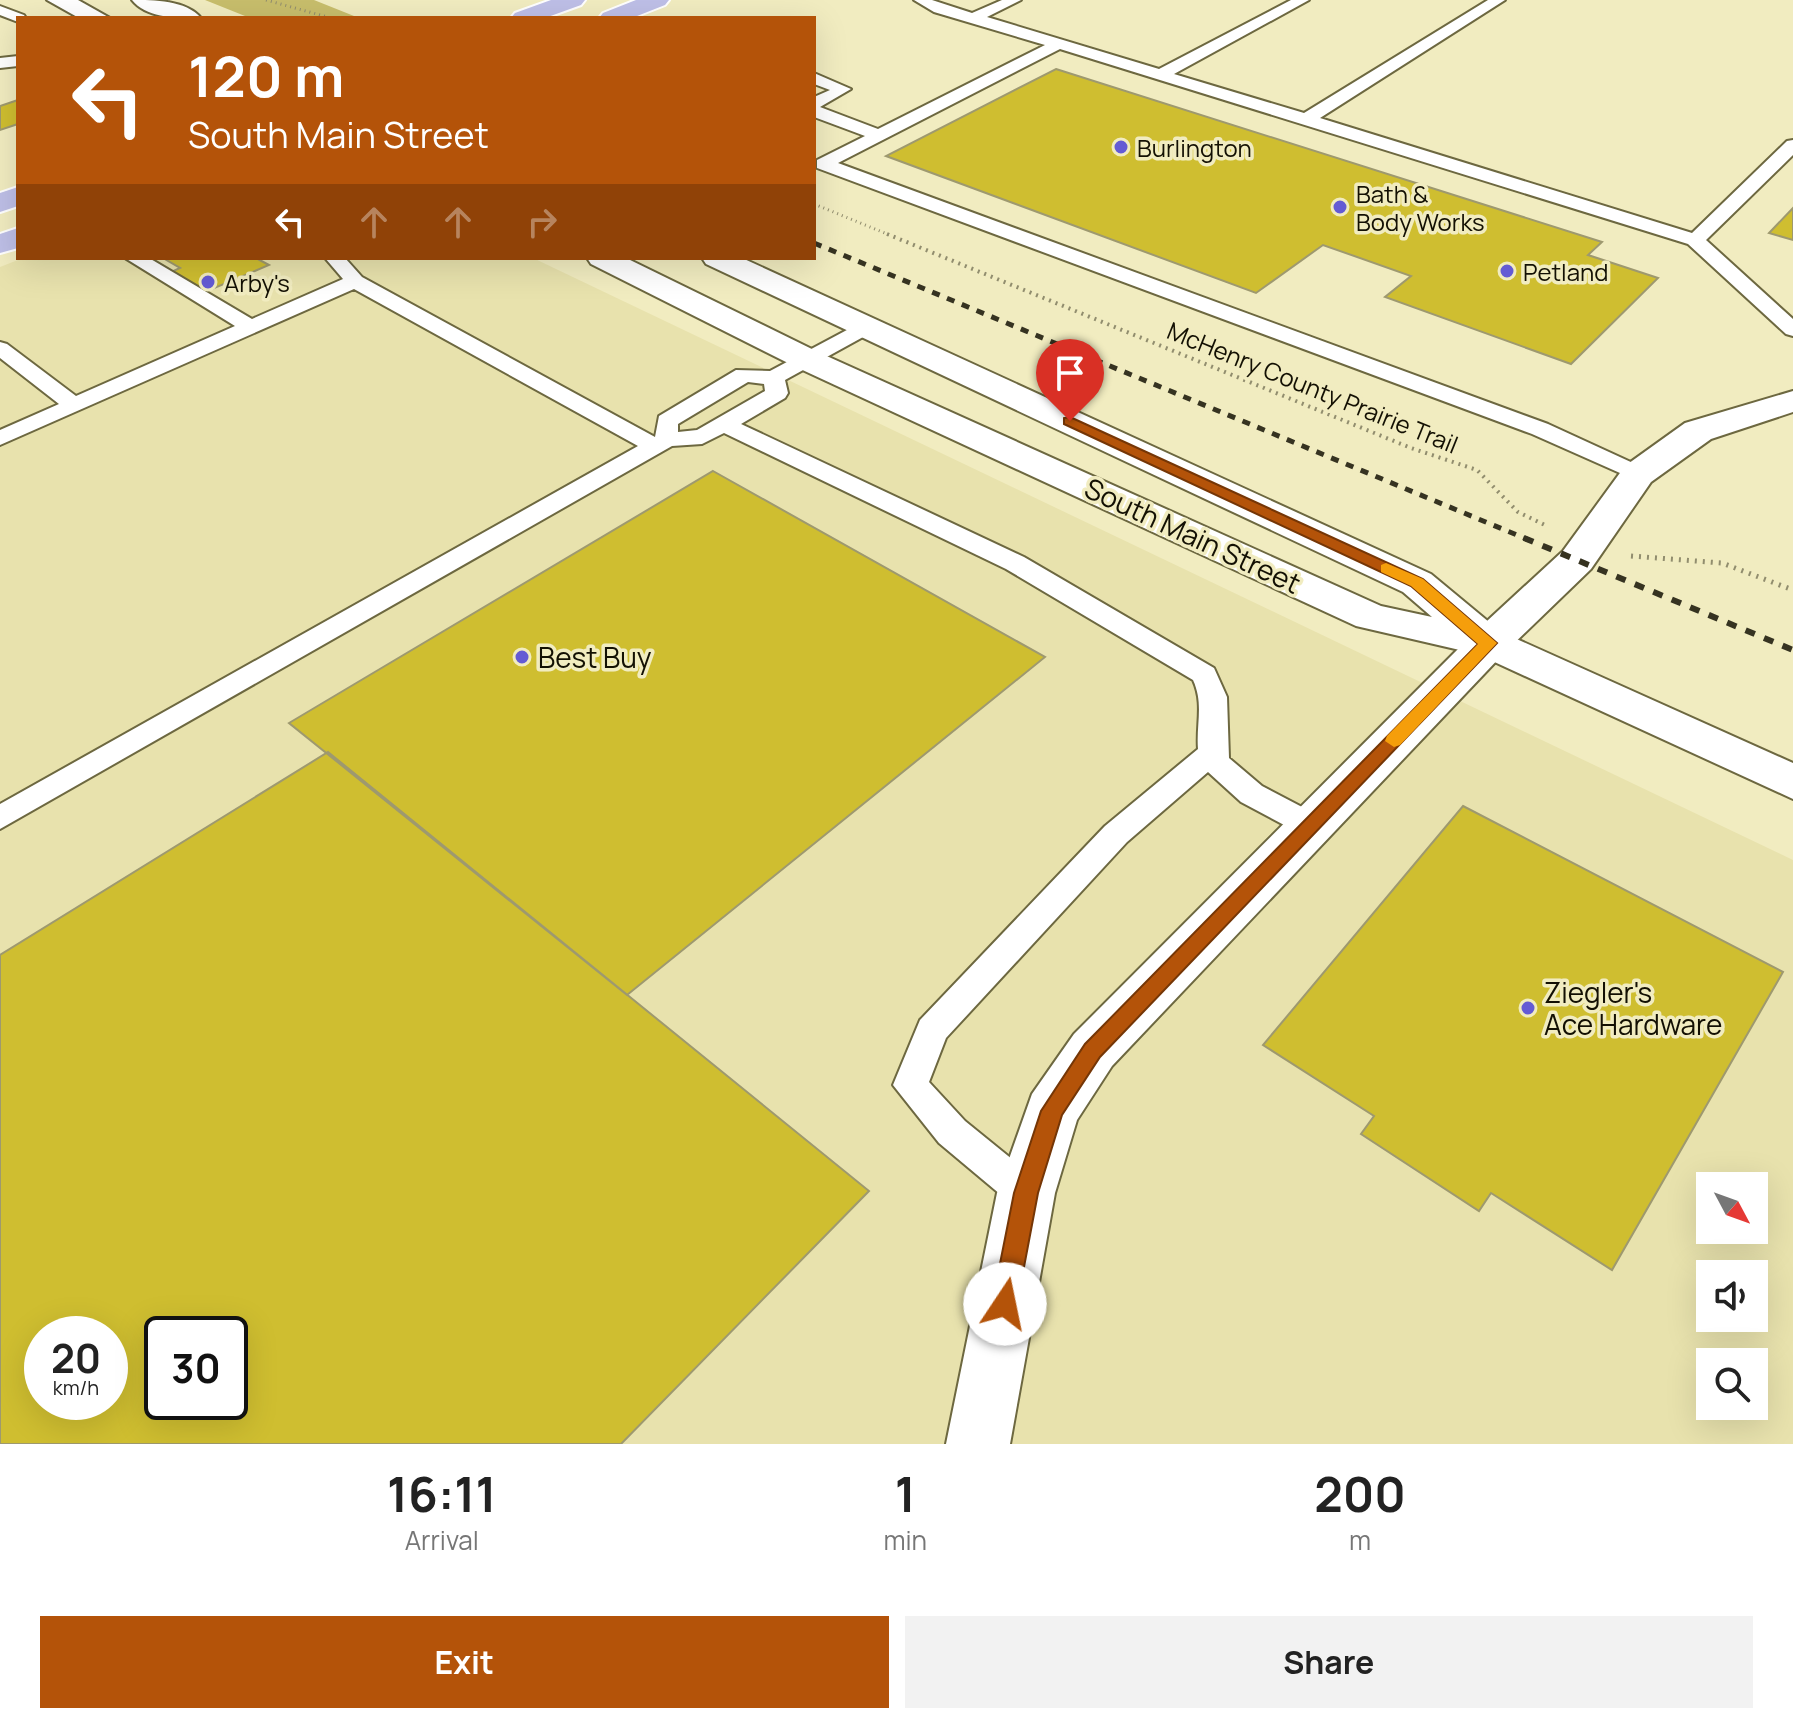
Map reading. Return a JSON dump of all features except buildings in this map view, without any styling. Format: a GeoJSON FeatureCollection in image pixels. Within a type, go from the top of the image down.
{"type":"FeatureCollection","features":[{"type":"Feature","properties":{"kind":"main road"},"geometry":{"type":"LineString","coordinates":[[529,16],[573,0]]}},
{"type":"Feature","properties":{"kind":"main road"},"geometry":{"type":"LineString","coordinates":[[616,16],[657,0]]}},
{"type":"Feature","properties":{"kind":"street"},"geometry":{"type":"LineString","coordinates":[[59,0],[94,16]]}},
{"type":"Feature","properties":{"kind":"street"},"geometry":{"type":"LineString","coordinates":[[144,0],[184,16]]}},
{"type":"Feature","properties":{"kind":"street","name":"South Main Street"},"geometry":{"type":"LineString","coordinates":[[606,260],[808,360],[1370,617],[1489,643],[1776,775]]}},
{"type":"Feature","properties":{"kind":"street","name":"South Main Street"},"geometry":{"type":"LineString","coordinates":[[721,260],[1417,583],[1489,643]]}},
{"type":"Feature","properties":{"kind":"street"},"geometry":{"type":"LineString","coordinates":[[978,1444],[1026,1193],[1052,1111],[1093,1050],[1590,542],[1638,474],[1698,431],[1793,401]]}},
{"type":"Feature","properties":{"kind":"lane"},"geometry":{"type":"LineString","coordinates":[[921,0],[939,9],[1695,240],[1793,330]]}},
{"type":"Feature","properties":{"kind":"lane"},"geometry":{"type":"LineString","coordinates":[[973,18],[1014,0]]}},
{"type":"Feature","properties":{"kind":"lane"},"geometry":{"type":"LineString","coordinates":[[1160,75],[1302,0]]}},
{"type":"Feature","properties":{"kind":"lane"},"geometry":{"type":"LineString","coordinates":[[1306,119],[1498,0]]}},
{"type":"Feature","properties":{"kind":"lane"},"geometry":{"type":"LineString","coordinates":[[1058,44],[823,164],[1540,429],[1638,474]]}},
{"type":"Feature","properties":{"kind":"lane"},"geometry":{"type":"LineString","coordinates":[[816,79],[843,89],[816,103]]}},
{"type":"Feature","properties":{"kind":"lane"},"geometry":{"type":"LineString","coordinates":[[816,112],[879,135]]}},
{"type":"Feature","properties":{"kind":"lane"},"geometry":{"type":"LineString","coordinates":[[1695,240],[1793,145]]}},
{"type":"Feature","properties":{"kind":"lane"},"geometry":{"type":"LineString","coordinates":[[138,260],[251,327]]}},
{"type":"Feature","properties":{"kind":"lane"},"geometry":{"type":"LineString","coordinates":[[337,260],[355,281],[661,443]]}},
{"type":"Feature","properties":{"kind":"lane"},"geometry":{"type":"LineString","coordinates":[[0,438],[355,281]]}},
{"type":"Feature","properties":{"kind":"lane"},"geometry":{"type":"LineString","coordinates":[[661,443],[667,421],[744,375],[773,378],[867,327]]}},
{"type":"Feature","properties":{"kind":"lane"},"geometry":{"type":"LineString","coordinates":[[0,348],[74,405]]}},
{"type":"Feature","properties":{"kind":"lane"},"geometry":{"type":"LineString","coordinates":[[0,818],[661,443],[702,437],[777,393],[773,378]]}},
{"type":"Feature","properties":{"kind":"lane"},"geometry":{"type":"LineString","coordinates":[[723,424],[1015,563],[1204,674],[1217,700],[1213,752],[1229,780],[1312,826]]}},
{"type":"Feature","properties":{"kind":"lane"},"geometry":{"type":"LineString","coordinates":[[1026,1193],[952,1132],[910,1085],[932,1030],[1116,834],[1213,752]]}},
{"type":"Feature","properties":{"kind":"lane"},"geometry":{"type":"LineString","coordinates":[[1776,775],[1793,797]]}},
{"type":"Feature","properties":{"kind":"path"},"geometry":{"type":"LineString","coordinates":[[266,0],[324,16]]}},
{"type":"Feature","properties":{"kind":"path","name":"McHenry County Prairie Trail"},"geometry":{"type":"LineString","coordinates":[[816,205],[1411,448],[1477,470],[1518,512],[1590,542],[1626,555],[1722,563],[1793,590]]}},
{"type":"Feature","properties":{"kind":"shaded area"},"geometry":{"type":"Polygon","coordinates":[[[205,0],[314,0],[354,16],[245,16],[205,0]]]}},
{"type":"Feature","properties":{"kind":"shaded area"},"geometry":{"type":"Polygon","coordinates":[[[18,260],[537,260],[1793,860],[1793,1444],[0,1444],[0,267],[18,260]]]}},
{"type":"Feature","properties":{"kind":"railway"},"geometry":{"type":"LineString","coordinates":[[816,244],[1529,540]]}},
{"type":"Feature","properties":{"kind":"railway"},"geometry":{"type":"LineString","coordinates":[[1524,538],[1793,650]]}},
{"type":"Feature","properties":{"kind":"slow traffic"},"geometry":{"type":"LineString","coordinates":[[1386,568],[1417,583],[1489,643],[1394,741]]}},
{"type":"Feature","properties":{"kind":"place","name":"Burlington"},"geometry":{"type":"Point","coordinates":[1121,147]}},
{"type":"Feature","properties":{"kind":"place","name":"Bath & Body Works"},"geometry":{"type":"Point","coordinates":[1340,207]}},
{"type":"Feature","properties":{"kind":"place","name":"Petland"},"geometry":{"type":"Point","coordinates":[1507,271]}},
{"type":"Feature","properties":{"kind":"place","name":"Arby's"},"geometry":{"type":"Point","coordinates":[208,282]}},
{"type":"Feature","properties":{"kind":"place","name":"Best Buy"},"geometry":{"type":"Point","coordinates":[522,657]}},
{"type":"Feature","properties":{"kind":"place","name":"Ziegler's Ace Hardware"},"geometry":{"type":"Point","coordinates":[1528,1008]}},
{"type":"Feature","properties":{"kind":"route"},"geometry":{"type":"LineString","coordinates":[[1005,1304],[1026,1193],[1052,1111],[1093,1050],[1489,643],[1417,583],[1070,421]]}}]}
